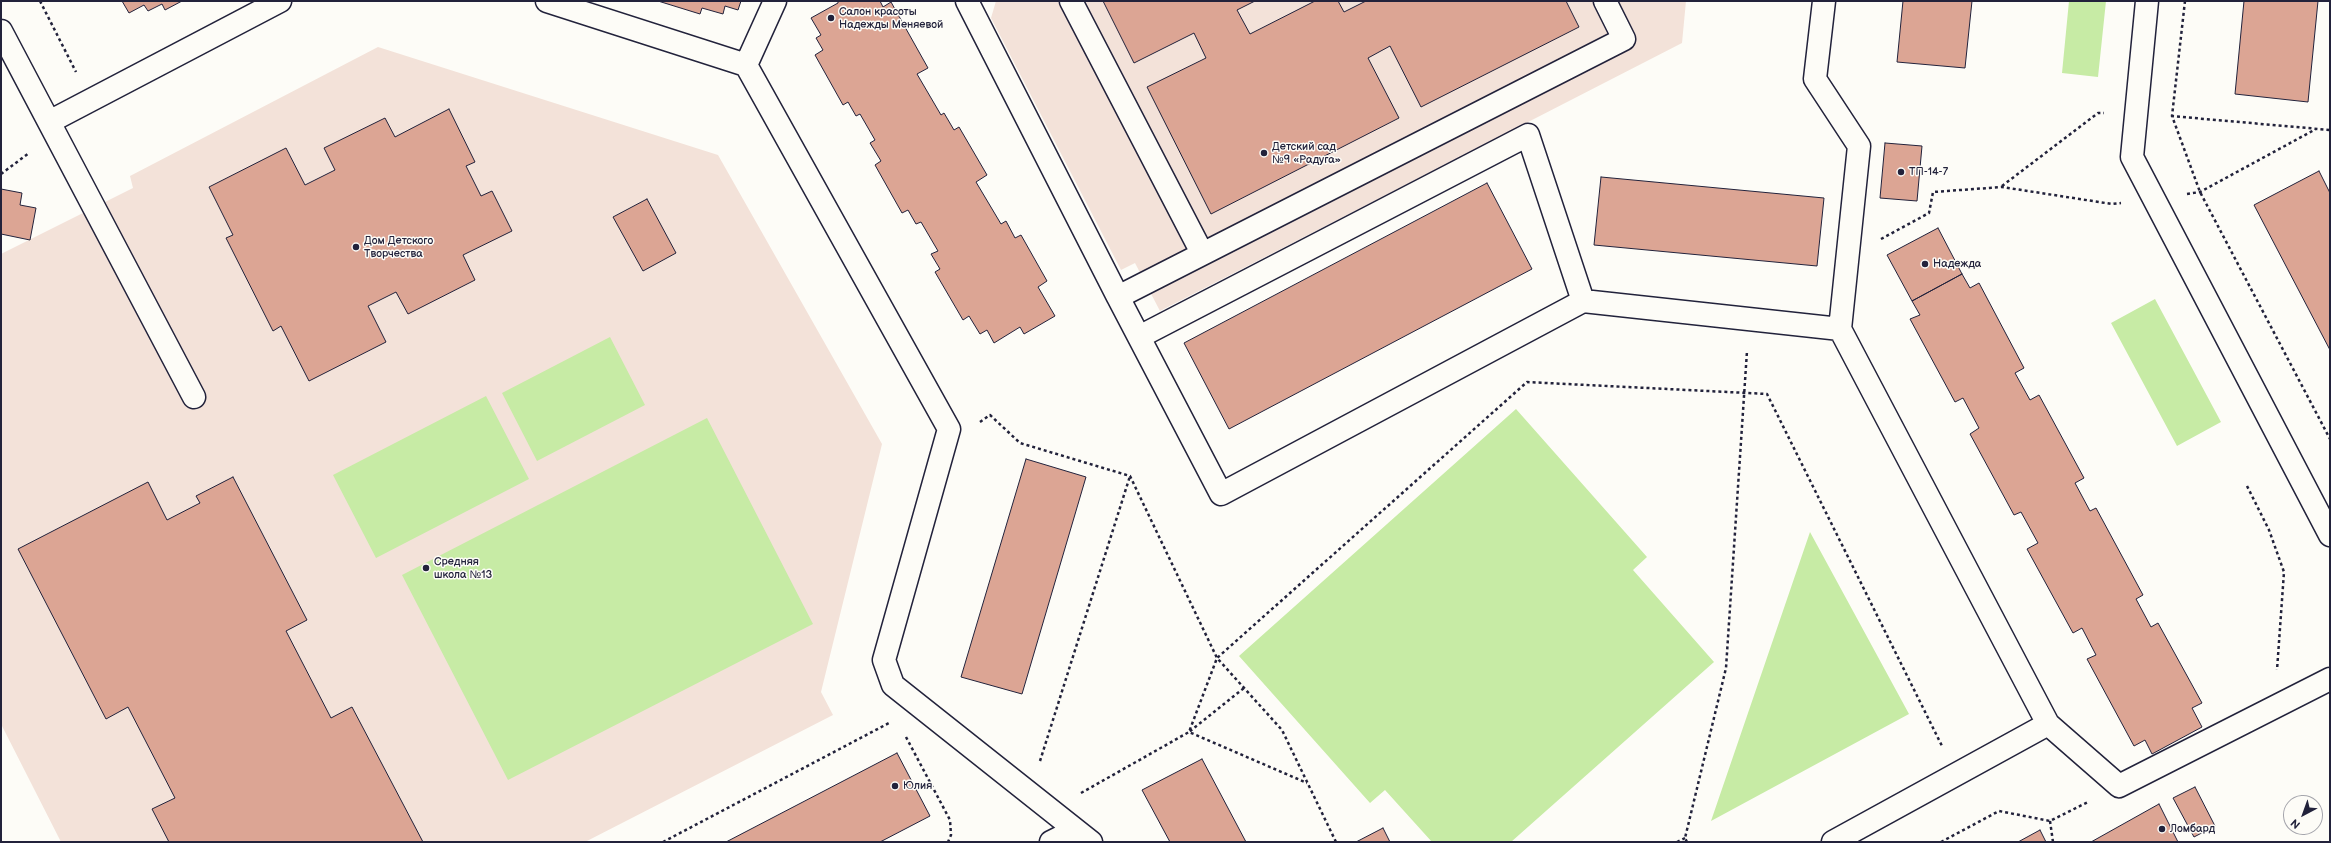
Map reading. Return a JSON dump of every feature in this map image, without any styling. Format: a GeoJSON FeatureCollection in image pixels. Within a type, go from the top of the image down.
{"type":"FeatureCollection","features":[{"type":"Feature","properties":{"kind":"lane"},"geometry":{"type":"LineString","coordinates":[[49,122],[280,1]]}},
{"type":"Feature","properties":{"kind":"lane"},"geometry":{"type":"LineString","coordinates":[[547,1],[746,65],[949,429],[884,660],[893,685],[1083,836]]}},
{"type":"Feature","properties":{"kind":"lane"},"geometry":{"type":"LineString","coordinates":[[746,65],[775,1]]}},
{"type":"Feature","properties":{"kind":"lane"},"geometry":{"type":"LineString","coordinates":[[967,1],[1118,297],[1221,494],[1583,301],[1840,329]]}},
{"type":"Feature","properties":{"kind":"lane"},"geometry":{"type":"LineString","coordinates":[[1071,1],[1202,253]]}},
{"type":"Feature","properties":{"kind":"lane"},"geometry":{"type":"LineString","coordinates":[[1118,297],[1624,39],[1605,1]]}},
{"type":"Feature","properties":{"kind":"lane"},"geometry":{"type":"LineString","coordinates":[[1824,1],[1815,79],[1860,146],[1840,329],[2048,724],[2119,786],[2330,680]]}},
{"type":"Feature","properties":{"kind":"lane"},"geometry":{"type":"LineString","coordinates":[[2147,1],[2132,157],[2330,535]]}},
{"type":"Feature","properties":{"kind":"lane"},"geometry":{"type":"LineString","coordinates":[[1,31],[194,397]]}},
{"type":"Feature","properties":{"kind":"lane"},"geometry":{"type":"LineString","coordinates":[[1139,337],[1528,136],[1583,301]]}},
{"type":"Feature","properties":{"kind":"lane"},"geometry":{"type":"LineString","coordinates":[[1833,842],[2048,724]]}},
{"type":"Feature","properties":{"kind":"lane"},"geometry":{"type":"LineString","coordinates":[[1051,842],[1083,836]]}},
{"type":"Feature","properties":{"kind":"path"},"geometry":{"type":"LineString","coordinates":[[2185,1],[2172,116],[2200,192],[2330,439]]}},
{"type":"Feature","properties":{"kind":"path"},"geometry":{"type":"LineString","coordinates":[[2002,187],[2098,113],[2172,116],[2330,130]]}},
{"type":"Feature","properties":{"kind":"path"},"geometry":{"type":"LineString","coordinates":[[1876,242],[1929,213],[1933,192],[2002,187],[2112,204],[2200,192],[2316,129]]}},
{"type":"Feature","properties":{"kind":"path"},"geometry":{"type":"LineString","coordinates":[[1687,842],[1685,838],[1726,668],[1749,319]]}},
{"type":"Feature","properties":{"kind":"path"},"geometry":{"type":"LineString","coordinates":[[1189,732],[1217,658],[1527,382],[1767,394],[1956,774]]}},
{"type":"Feature","properties":{"kind":"path"},"geometry":{"type":"LineString","coordinates":[[977,425],[990,414],[1020,443],[1130,476],[1217,658],[1282,730],[1336,842]]}},
{"type":"Feature","properties":{"kind":"path"},"geometry":{"type":"LineString","coordinates":[[1039,765],[1130,476]]}},
{"type":"Feature","properties":{"kind":"path"},"geometry":{"type":"LineString","coordinates":[[2247,486],[2269,530],[2284,572],[2274,708]]}},
{"type":"Feature","properties":{"kind":"path"},"geometry":{"type":"LineString","coordinates":[[1076,796],[1189,732],[1244,688]]}},
{"type":"Feature","properties":{"kind":"path"},"geometry":{"type":"LineString","coordinates":[[663,842],[920,706]]}},
{"type":"Feature","properties":{"kind":"path"},"geometry":{"type":"LineString","coordinates":[[896,719],[950,820],[951,835],[948,842]]}},
{"type":"Feature","properties":{"kind":"path"},"geometry":{"type":"LineString","coordinates":[[1189,732],[1308,783]]}},
{"type":"Feature","properties":{"kind":"path"},"geometry":{"type":"LineString","coordinates":[[1941,842],[1998,811],[2050,821],[2119,786]]}},
{"type":"Feature","properties":{"kind":"path"},"geometry":{"type":"LineString","coordinates":[[2050,821],[2052,842]]}},
{"type":"Feature","properties":{"kind":"path"},"geometry":{"type":"LineString","coordinates":[[1677,842],[1685,838]]}},
{"type":"Feature","properties":{"kind":"shaded area","name":"Детский сад №9 «Радуга»"},"geometry":{"type":"Polygon","coordinates":[[[996,1],[1686,1],[1682,43],[1160,311],[1135,263],[1121,270],[991,18],[996,1]]]}},
{"type":"Feature","properties":{"kind":"shaded area","name":"Средняя школа №13"},"geometry":{"type":"Polygon","coordinates":[[[378,47],[718,155],[882,444],[821,692],[833,715],[585,842],[61,842],[1,724],[1,254],[133,188],[130,176],[378,47]]]}},
{"type":"Feature","properties":{"kind":"green space"},"geometry":{"type":"Polygon","coordinates":[[[2069,1],[2106,1],[2098,77],[2062,73],[2069,1]]]}},
{"type":"Feature","properties":{"kind":"green space"},"geometry":{"type":"Polygon","coordinates":[[[2155,299],[2221,422],[2177,446],[2111,323],[2155,299]]]}},
{"type":"Feature","properties":{"kind":"green space"},"geometry":{"type":"Polygon","coordinates":[[[610,337],[645,405],[537,461],[502,393],[610,337]]]}},
{"type":"Feature","properties":{"kind":"green space"},"geometry":{"type":"Polygon","coordinates":[[[486,396],[529,479],[376,558],[333,475],[486,396]]]}},
{"type":"Feature","properties":{"kind":"green space"},"geometry":{"type":"Polygon","coordinates":[[[1516,409],[1647,557],[1633,570],[1714,662],[1511,842],[1432,842],[1385,790],[1370,803],[1239,656],[1516,409]]]}},
{"type":"Feature","properties":{"kind":"green space"},"geometry":{"type":"Polygon","coordinates":[[[707,418],[813,624],[508,780],[402,575],[707,418]]]}},
{"type":"Feature","properties":{"kind":"green space"},"geometry":{"type":"Polygon","coordinates":[[[1810,532],[1909,714],[1711,821],[1810,532]]]}},
{"type":"Feature","properties":{"kind":"building"},"geometry":{"type":"Polygon","coordinates":[[[122,1],[182,1],[165,10],[162,4],[148,11],[144,5],[129,13],[122,1]]]}},
{"type":"Feature","properties":{"kind":"building"},"geometry":{"type":"Polygon","coordinates":[[[658,1],[741,1],[738,10],[725,6],[723,14],[702,8],[700,14],[658,1]]]}},
{"type":"Feature","properties":{"kind":"building"},"geometry":{"type":"Polygon","coordinates":[[[838,1],[880,1],[883,7],[891,2],[928,68],[917,74],[941,115],[944,113],[954,130],[959,127],[987,175],[976,182],[1001,224],[1006,221],[1015,238],[1021,235],[1047,281],[1038,287],[1055,316],[1024,334],[1020,327],[994,343],[987,330],[980,334],[969,316],[963,320],[935,272],[940,269],[931,254],[938,251],[921,222],[916,224],[908,210],[902,213],[875,165],[881,161],[870,143],[875,140],[860,114],[856,116],[848,102],[843,105],[815,55],[823,50],[816,38],[821,35],[811,18],[838,3],[838,1]]]}},
{"type":"Feature","properties":{"kind":"building"},"geometry":{"type":"Polygon","coordinates":[[[1103,1],[1255,1],[1237,10],[1250,34],[1315,1],[1338,1],[1344,12],[1366,1],[1566,1],[1579,27],[1421,107],[1390,46],[1368,58],[1399,118],[1211,214],[1147,87],[1206,58],[1194,33],[1134,63],[1103,1]]]}},
{"type":"Feature","properties":{"kind":"building"},"geometry":{"type":"Polygon","coordinates":[[[1903,1],[1972,1],[1965,68],[1897,62],[1903,1]]]}},
{"type":"Feature","properties":{"kind":"building"},"geometry":{"type":"Polygon","coordinates":[[[2244,1],[2318,1],[2308,102],[2235,94],[2244,1]]]}},
{"type":"Feature","properties":{"kind":"building","name":"Дом Детского Творчества"},"geometry":{"type":"Polygon","coordinates":[[[449,109],[475,162],[466,166],[481,196],[492,191],[512,231],[463,255],[475,280],[408,314],[396,292],[368,306],[386,342],[309,381],[281,326],[273,331],[226,238],[233,235],[209,187],[286,148],[305,185],[335,170],[324,148],[385,118],[395,137],[449,109]]]}},
{"type":"Feature","properties":{"kind":"building","name":"ТП-14-7"},"geometry":{"type":"Polygon","coordinates":[[[1885,143],[1922,146],[1917,201],[1880,198],[1885,143]]]}},
{"type":"Feature","properties":{"kind":"building"},"geometry":{"type":"Polygon","coordinates":[[[2319,171],[2330,193],[2330,350],[2254,205],[2319,171]]]}},
{"type":"Feature","properties":{"kind":"building"},"geometry":{"type":"Polygon","coordinates":[[[1601,177],[1824,198],[1817,266],[1594,245],[1601,177]]]}},
{"type":"Feature","properties":{"kind":"building"},"geometry":{"type":"Polygon","coordinates":[[[1487,183],[1532,269],[1229,429],[1184,343],[1487,183]]]}},
{"type":"Feature","properties":{"kind":"building"},"geometry":{"type":"Polygon","coordinates":[[[1,189],[22,193],[20,205],[36,208],[30,240],[1,234],[1,189]]]}},
{"type":"Feature","properties":{"kind":"building"},"geometry":{"type":"Polygon","coordinates":[[[647,199],[676,253],[643,271],[613,217],[647,199]]]}},
{"type":"Feature","properties":{"kind":"building","name":"Надежда"},"geometry":{"type":"Polygon","coordinates":[[[1938,228],[1962,274],[1912,301],[1887,255],[1938,228]]]}},
{"type":"Feature","properties":{"kind":"building"},"geometry":{"type":"Polygon","coordinates":[[[1962,274],[1970,288],[1979,283],[2024,368],[2015,373],[2030,400],[2039,395],[2084,478],[2075,483],[2090,511],[2096,508],[2143,595],[2136,599],[2151,627],[2158,623],[2202,703],[2192,708],[2202,727],[2152,754],[2145,740],[2134,746],[2087,659],[2096,655],[2082,628],[2073,633],[2027,549],[2038,543],[2021,512],[2014,515],[1970,434],[1979,428],[1963,398],[1955,402],[1910,319],[1920,315],[1912,301],[1962,274]]]}},
{"type":"Feature","properties":{"kind":"building"},"geometry":{"type":"Polygon","coordinates":[[[1026,459],[1086,477],[1022,694],[961,677],[1026,459]]]}},
{"type":"Feature","properties":{"kind":"building"},"geometry":{"type":"Polygon","coordinates":[[[233,477],[307,620],[286,631],[331,718],[352,707],[423,842],[169,842],[152,809],[175,798],[128,707],[106,719],[18,549],[148,482],[167,520],[200,503],[196,496],[233,477]]]}},
{"type":"Feature","properties":{"kind":"building"},"geometry":{"type":"Polygon","coordinates":[[[897,753],[930,816],[880,842],[726,842],[897,753]]]}},
{"type":"Feature","properties":{"kind":"building"},"geometry":{"type":"Polygon","coordinates":[[[1202,759],[1246,842],[1170,842],[1142,790],[1202,759]]]}},
{"type":"Feature","properties":{"kind":"building"},"geometry":{"type":"Polygon","coordinates":[[[2195,787],[2215,826],[2194,837],[2173,798],[2195,787]]]}},
{"type":"Feature","properties":{"kind":"building"},"geometry":{"type":"Polygon","coordinates":[[[2159,804],[2178,842],[2091,842],[2159,804]]]}},
{"type":"Feature","properties":{"kind":"building"},"geometry":{"type":"Polygon","coordinates":[[[1383,828],[1390,842],[1356,842],[1383,828]]]}},
{"type":"Feature","properties":{"kind":"building"},"geometry":{"type":"Polygon","coordinates":[[[2040,830],[2046,842],[2018,842],[2040,830]]]}},
{"type":"Feature","properties":{"kind":"place","name":"Салон красоты Надежды Меняевой"},"geometry":{"type":"Point","coordinates":[831,18]}},
{"type":"Feature","properties":{"kind":"place","name":"Детский сад №9 «Радуга»"},"geometry":{"type":"Point","coordinates":[1264,153]}},
{"type":"Feature","properties":{"kind":"place","name":"ТП-14-7"},"geometry":{"type":"Point","coordinates":[1901,172]}},
{"type":"Feature","properties":{"kind":"place","name":"Дом Детского Творчества"},"geometry":{"type":"Point","coordinates":[356,247]}},
{"type":"Feature","properties":{"kind":"place","name":"Надежда"},"geometry":{"type":"Point","coordinates":[1925,264]}},
{"type":"Feature","properties":{"kind":"place","name":"Средняя школа №13"},"geometry":{"type":"Point","coordinates":[426,568]}},
{"type":"Feature","properties":{"kind":"place","name":"Юлия"},"geometry":{"type":"Point","coordinates":[895,786]}},
{"type":"Feature","properties":{"kind":"place","name":"Ломбард"},"geometry":{"type":"Point","coordinates":[2162,829]}}]}
